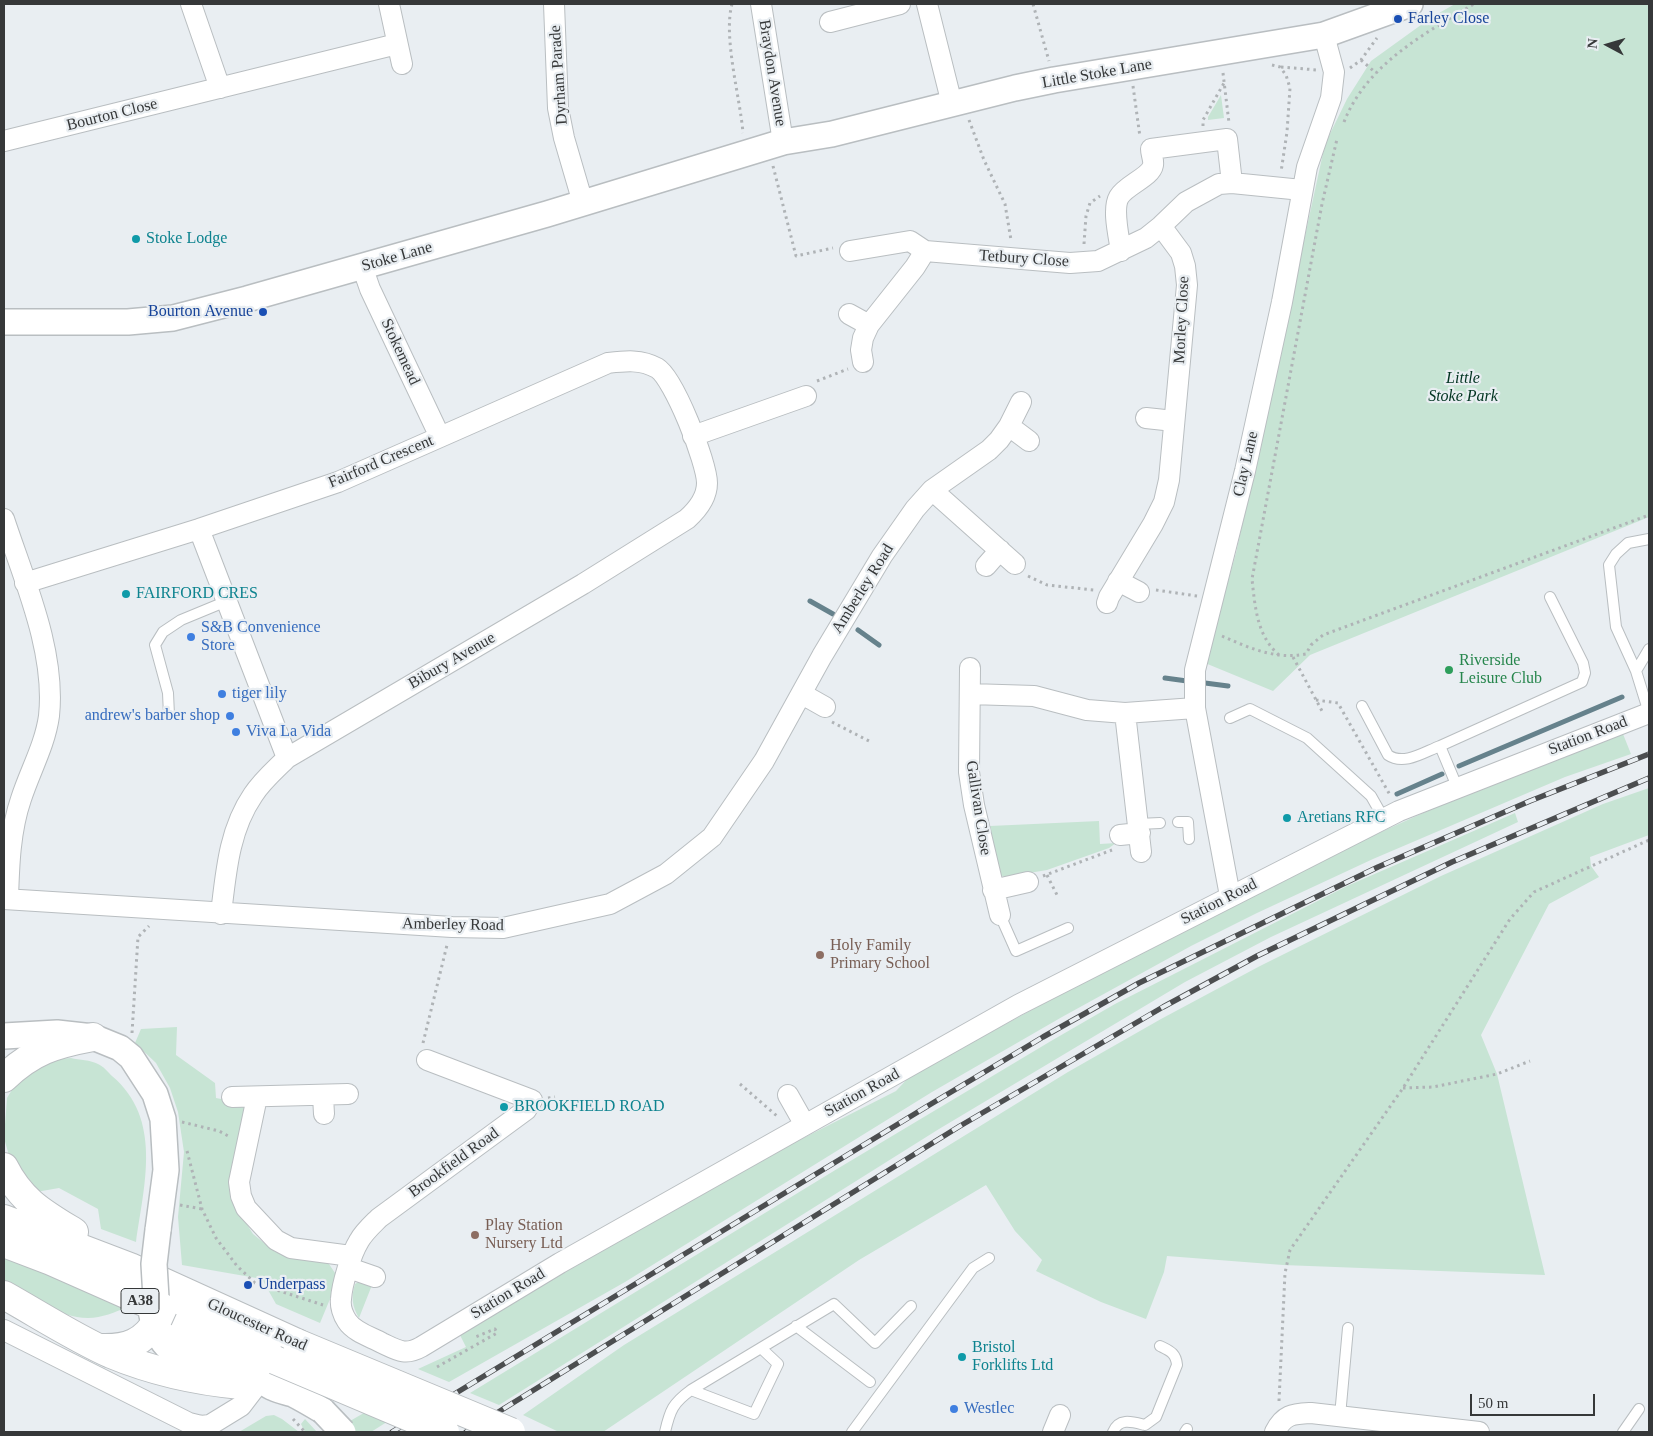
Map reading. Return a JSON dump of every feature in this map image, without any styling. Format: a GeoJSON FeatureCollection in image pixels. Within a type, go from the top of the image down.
{"type":"FeatureCollection","features":[{"type":"Feature","properties":{"kind":"main road"},"geometry":{"type":"LineString","coordinates":[[4,1078],[20,1063],[37,1052],[69,1041],[93,1037]]}},
{"type":"Feature","properties":{"kind":"main road"},"geometry":{"type":"LineString","coordinates":[[4,1167],[19,1193],[39,1211],[130,1267]]}},
{"type":"Feature","properties":{"kind":"main road","name":"Gloucester Road"},"geometry":{"type":"LineString","coordinates":[[4,1219],[130,1267],[297,1343],[511,1432]]}},
{"type":"Feature","properties":{"kind":"main road","name":"Gloucester Road"},"geometry":{"type":"LineString","coordinates":[[4,1243],[51,1261],[275,1360],[445,1432]]}},
{"type":"Feature","properties":{"kind":"main road"},"geometry":{"type":"LineString","coordinates":[[4,1295],[100,1348],[160,1372],[242,1384]]}},
{"type":"Feature","properties":{"kind":"main road"},"geometry":{"type":"LineString","coordinates":[[100,1348],[116,1349],[131,1345],[143,1338],[159,1314]]}},
{"type":"Feature","properties":{"kind":"street"},"geometry":{"type":"LineString","coordinates":[[191,4],[220,88]]}},
{"type":"Feature","properties":{"kind":"street"},"geometry":{"type":"LineString","coordinates":[[389,4],[402,64]]}},
{"type":"Feature","properties":{"kind":"street","name":"Dyrham Parade"},"geometry":{"type":"LineString","coordinates":[[554,4],[558,108],[564,138],[584,203]]}},
{"type":"Feature","properties":{"kind":"street","name":"Braydon Avenue"},"geometry":{"type":"LineString","coordinates":[[761,4],[777,152]]}},
{"type":"Feature","properties":{"kind":"street"},"geometry":{"type":"LineString","coordinates":[[830,22],[900,4]]}},
{"type":"Feature","properties":{"kind":"street"},"geometry":{"type":"LineString","coordinates":[[927,4],[958,102]]}},
{"type":"Feature","properties":{"kind":"street","name":"Little Stoke Lane"},"geometry":{"type":"LineString","coordinates":[[777,152],[832,134],[1054,80],[1324,35],[1410,4]]}},
{"type":"Feature","properties":{"kind":"street","name":"Clay Lane"},"geometry":{"type":"LineString","coordinates":[[1230,896],[1195,708],[1195,670],[1247,462],[1282,302],[1302,190],[1315,141],[1331,98],[1334,72],[1324,35]]}},
{"type":"Feature","properties":{"kind":"street","name":"Bourton Close"},"geometry":{"type":"LineString","coordinates":[[4,141],[397,44]]}},
{"type":"Feature","properties":{"kind":"street"},"geometry":{"type":"LineString","coordinates":[[1121,251],[1116,217],[1118,198],[1126,188],[1143,177],[1151,169],[1153,165],[1151,149],[1227,139],[1232,183]]}},
{"type":"Feature","properties":{"kind":"street","name":"Stoke Lane"},"geometry":{"type":"LineString","coordinates":[[4,322],[128,322],[173,318],[247,299],[584,203],[744,154],[777,152]]}},
{"type":"Feature","properties":{"kind":"street","name":"Tetbury Close"},"geometry":{"type":"LineString","coordinates":[[850,251],[910,241],[926,251],[1070,263],[1098,260],[1146,238],[1186,202],[1219,184],[1232,183],[1302,190]]}},
{"type":"Feature","properties":{"kind":"street","name":"Morley Close"},"geometry":{"type":"LineString","coordinates":[[1113,592],[1164,502],[1169,480],[1187,285],[1185,266],[1181,253],[1161,226]]}},
{"type":"Feature","properties":{"kind":"street"},"geometry":{"type":"LineString","coordinates":[[863,362],[861,350],[863,338],[869,325],[926,251]]}},
{"type":"Feature","properties":{"kind":"street","name":"Stokemead"},"geometry":{"type":"LineString","coordinates":[[362,266],[370,290],[440,437]]}},
{"type":"Feature","properties":{"kind":"street"},"geometry":{"type":"LineString","coordinates":[[848,314],[869,325]]}},
{"type":"Feature","properties":{"kind":"street","name":"Fairford Crescent"},"geometry":{"type":"LineString","coordinates":[[25,583],[198,529],[338,482],[608,363],[630,360],[648,364],[658,369],[667,377],[675,391],[693,436]]}},
{"type":"Feature","properties":{"kind":"street"},"geometry":{"type":"LineString","coordinates":[[693,436],[806,396]]}},
{"type":"Feature","properties":{"kind":"street","name":"Amberley Road"},"geometry":{"type":"LineString","coordinates":[[6,899],[221,914],[452,927],[503,928],[610,904],[666,874],[712,837],[764,761],[822,656],[882,556],[915,509],[932,490],[989,450],[999,440],[1009,426],[1021,402]]}},
{"type":"Feature","properties":{"kind":"street"},"geometry":{"type":"LineString","coordinates":[[1146,418],[1174,421]]}},
{"type":"Feature","properties":{"kind":"street"},"geometry":{"type":"LineString","coordinates":[[1009,426],[1029,441]]}},
{"type":"Feature","properties":{"kind":"street","name":"Bibury Avenue"},"geometry":{"type":"LineString","coordinates":[[221,914],[230,847],[240,818],[253,795],[268,776],[287,758],[584,584],[687,519],[700,504],[707,483],[705,471],[693,436]]}},
{"type":"Feature","properties":{"kind":"street"},"geometry":{"type":"LineString","coordinates":[[932,490],[1015,564]]}},
{"type":"Feature","properties":{"kind":"street"},"geometry":{"type":"LineString","coordinates":[[4,519],[43,637],[50,695],[48,718],[42,744],[14,821],[6,899]]}},
{"type":"Feature","properties":{"kind":"street"},"geometry":{"type":"LineString","coordinates":[[198,529],[287,758]]}},
{"type":"Feature","properties":{"kind":"street"},"geometry":{"type":"LineString","coordinates":[[986,566],[1000,550]]}},
{"type":"Feature","properties":{"kind":"street"},"geometry":{"type":"LineString","coordinates":[[1113,592],[1139,592]]}},
{"type":"Feature","properties":{"kind":"street","name":"Gallivan Close"},"geometry":{"type":"LineString","coordinates":[[970,668],[969,772],[974,805],[1000,915]]}},
{"type":"Feature","properties":{"kind":"street"},"geometry":{"type":"LineString","coordinates":[[802,694],[825,707]]}},
{"type":"Feature","properties":{"kind":"street"},"geometry":{"type":"LineString","coordinates":[[970,694],[1034,696],[1087,710],[1125,713],[1195,708]]}},
{"type":"Feature","properties":{"kind":"street"},"geometry":{"type":"LineString","coordinates":[[1125,713],[1135,836]]}},
{"type":"Feature","properties":{"kind":"street","name":"Station Road"},"geometry":{"type":"LineString","coordinates":[[343,1312],[347,1322],[355,1329],[397,1350],[412,1352],[560,1263],[797,1111],[1018,1005],[1392,815],[1566,744],[1649,713]]}},
{"type":"Feature","properties":{"kind":"street"},"geometry":{"type":"LineString","coordinates":[[993,890],[1028,882]]}},
{"type":"Feature","properties":{"kind":"street"},"geometry":{"type":"LineString","coordinates":[[4,1036],[57,1032],[93,1037],[120,1048],[131,1057],[154,1094],[163,1119],[166,1170],[154,1264],[161,1339],[182,1359],[242,1384],[291,1393],[323,1411],[343,1432]]}},
{"type":"Feature","properties":{"kind":"street"},"geometry":{"type":"LineString","coordinates":[[4,1051],[37,1035]]}},
{"type":"Feature","properties":{"kind":"street","name":"Brookfield Road"},"geometry":{"type":"LineString","coordinates":[[343,1312],[341,1300],[350,1262],[360,1239],[379,1218],[526,1110],[532,1100],[427,1060]]}},
{"type":"Feature","properties":{"kind":"street"},"geometry":{"type":"LineString","coordinates":[[232,1097],[256,1096],[323,1105],[348,1094]]}},
{"type":"Feature","properties":{"kind":"street"},"geometry":{"type":"LineString","coordinates":[[256,1096],[239,1182],[241,1196],[246,1208],[276,1240],[291,1248],[350,1262],[375,1277]]}},
{"type":"Feature","properties":{"kind":"street"},"geometry":{"type":"LineString","coordinates":[[159,1314],[192,1343],[213,1358],[258,1379],[224,1391],[226,1414]]}},
{"type":"Feature","properties":{"kind":"street"},"geometry":{"type":"LineString","coordinates":[[4,1330],[189,1423],[201,1426],[210,1425],[241,1406],[242,1384]]}},
{"type":"Feature","properties":{"kind":"street"},"geometry":{"type":"LineString","coordinates":[[1278,1426],[1292,1415],[1311,1413],[1479,1432]]}},
{"type":"Feature","properties":{"kind":"lane"},"geometry":{"type":"LineString","coordinates":[[1649,539],[1628,543],[1616,554],[1609,565],[1616,627],[1636,671],[1649,713]]}},
{"type":"Feature","properties":{"kind":"lane"},"geometry":{"type":"LineString","coordinates":[[1362,706],[1388,755],[1395,760],[1405,760],[1582,682],[1585,673],[1583,664],[1550,597]]}},
{"type":"Feature","properties":{"kind":"lane"},"geometry":{"type":"LineString","coordinates":[[169,715],[168,693],[155,645],[162,632],[181,620],[226,601]]}},
{"type":"Feature","properties":{"kind":"lane"},"geometry":{"type":"LineString","coordinates":[[1636,671],[1649,648]]}},
{"type":"Feature","properties":{"kind":"lane"},"geometry":{"type":"LineString","coordinates":[[1230,718],[1250,709],[1307,738],[1392,815]]}},
{"type":"Feature","properties":{"kind":"lane"},"geometry":{"type":"LineString","coordinates":[[1440,746],[1458,789]]}},
{"type":"Feature","properties":{"kind":"lane"},"geometry":{"type":"LineString","coordinates":[[1178,822],[1188,822],[1189,839]]}},
{"type":"Feature","properties":{"kind":"lane"},"geometry":{"type":"LineString","coordinates":[[1135,836],[1160,823]]}},
{"type":"Feature","properties":{"kind":"lane"},"geometry":{"type":"LineString","coordinates":[[1000,915],[1016,951],[1068,928]]}},
{"type":"Feature","properties":{"kind":"lane"},"geometry":{"type":"LineString","coordinates":[[852,1432],[973,1268],[989,1258]]}},
{"type":"Feature","properties":{"kind":"lane"},"geometry":{"type":"LineString","coordinates":[[665,1432],[676,1401],[691,1390],[834,1304],[875,1343],[911,1306]]}},
{"type":"Feature","properties":{"kind":"lane"},"geometry":{"type":"LineString","coordinates":[[796,1326],[870,1382]]}},
{"type":"Feature","properties":{"kind":"lane"},"geometry":{"type":"LineString","coordinates":[[1340,1416],[1348,1328]]}},
{"type":"Feature","properties":{"kind":"lane"},"geometry":{"type":"LineString","coordinates":[[1112,1432],[1120,1423],[1128,1420],[1145,1425],[1156,1418],[1177,1366],[1176,1358],[1172,1351],[1160,1346]]}},
{"type":"Feature","properties":{"kind":"lane"},"geometry":{"type":"LineString","coordinates":[[691,1390],[754,1414],[778,1364],[761,1348]]}},
{"type":"Feature","properties":{"kind":"lane"},"geometry":{"type":"LineString","coordinates":[[1623,1432],[1639,1409]]}},
{"type":"Feature","properties":{"kind":"path"},"geometry":{"type":"LineString","coordinates":[[732,4],[730,18],[731,49],[742,118],[744,154]]}},
{"type":"Feature","properties":{"kind":"path"},"geometry":{"type":"LineString","coordinates":[[1033,4],[1054,80]]}},
{"type":"Feature","properties":{"kind":"path"},"geometry":{"type":"LineString","coordinates":[[1342,127],[1348,111],[1361,89],[1376,73],[1413,40],[1474,4]]}},
{"type":"Feature","properties":{"kind":"path"},"geometry":{"type":"LineString","coordinates":[[1266,63],[1280,67],[1334,72],[1345,70],[1362,60],[1381,32],[1384,24],[1382,14]]}},
{"type":"Feature","properties":{"kind":"path"},"geometry":{"type":"LineString","coordinates":[[1220,52],[1230,139],[1227,139]]}},
{"type":"Feature","properties":{"kind":"path"},"geometry":{"type":"LineString","coordinates":[[1362,60],[1376,73]]}},
{"type":"Feature","properties":{"kind":"path"},"geometry":{"type":"LineString","coordinates":[[1279,187],[1290,101],[1289,82],[1280,67]]}},
{"type":"Feature","properties":{"kind":"path"},"geometry":{"type":"LineString","coordinates":[[1131,68],[1142,151],[1151,149]]}},
{"type":"Feature","properties":{"kind":"path"},"geometry":{"type":"LineString","coordinates":[[1205,142],[1203,120],[1224,82]]}},
{"type":"Feature","properties":{"kind":"path"},"geometry":{"type":"LineString","coordinates":[[958,102],[1005,204],[1013,258]]}},
{"type":"Feature","properties":{"kind":"path"},"geometry":{"type":"LineString","coordinates":[[1279,656],[1270,648],[1258,622],[1252,579],[1322,204],[1338,135]]}},
{"type":"Feature","properties":{"kind":"path"},"geometry":{"type":"LineString","coordinates":[[777,152],[796,256],[849,244],[850,251]]}},
{"type":"Feature","properties":{"kind":"path"},"geometry":{"type":"LineString","coordinates":[[1082,262],[1086,216],[1090,203],[1106,191],[1115,188],[1126,188]]}},
{"type":"Feature","properties":{"kind":"path"},"geometry":{"type":"LineString","coordinates":[[806,396],[802,387],[863,362]]}},
{"type":"Feature","properties":{"kind":"path"},"geometry":{"type":"LineString","coordinates":[[1205,628],[1248,648],[1279,656],[1293,657],[1306,654],[1311,645],[1323,635],[1649,516]]}},
{"type":"Feature","properties":{"kind":"path"},"geometry":{"type":"LineString","coordinates":[[1015,564],[1032,579],[1047,586],[1113,592]]}},
{"type":"Feature","properties":{"kind":"path"},"geometry":{"type":"LineString","coordinates":[[1139,592],[1147,589],[1195,596]]}},
{"type":"Feature","properties":{"kind":"path"},"geometry":{"type":"LineString","coordinates":[[1293,657],[1322,711]]}},
{"type":"Feature","properties":{"kind":"path"},"geometry":{"type":"LineString","coordinates":[[1316,700],[1338,703],[1392,815]]}},
{"type":"Feature","properties":{"kind":"path"},"geometry":{"type":"LineString","coordinates":[[1028,882],[1113,849],[1118,844],[1135,836]]}},
{"type":"Feature","properties":{"kind":"path"},"geometry":{"type":"LineString","coordinates":[[1278,1426],[1285,1273],[1290,1250],[1404,1088],[1510,919],[1534,892],[1649,840]]}},
{"type":"Feature","properties":{"kind":"path"},"geometry":{"type":"LineString","coordinates":[[1047,875],[1057,895]]}},
{"type":"Feature","properties":{"kind":"path"},"geometry":{"type":"LineString","coordinates":[[132,1036],[138,937],[165,910]]}},
{"type":"Feature","properties":{"kind":"path"},"geometry":{"type":"LineString","coordinates":[[427,1060],[422,1041],[452,927]]}},
{"type":"Feature","properties":{"kind":"path"},"geometry":{"type":"LineString","coordinates":[[1404,1088],[1433,1087],[1497,1074],[1530,1061]]}},
{"type":"Feature","properties":{"kind":"path"},"geometry":{"type":"LineString","coordinates":[[740,1084],[776,1114],[781,1121],[797,1111]]}},
{"type":"Feature","properties":{"kind":"path"},"geometry":{"type":"LineString","coordinates":[[181,1130],[179,1121],[219,1131],[233,1139],[244,1150]]}},
{"type":"Feature","properties":{"kind":"path"},"geometry":{"type":"LineString","coordinates":[[186,1148],[202,1209],[216,1238],[236,1266],[255,1283],[343,1312]]}},
{"type":"Feature","properties":{"kind":"path"},"geometry":{"type":"LineString","coordinates":[[175,1204],[202,1209]]}},
{"type":"Feature","properties":{"kind":"path"},"geometry":{"type":"LineString","coordinates":[[437,1367],[497,1333],[495,1328],[470,1339]]}},
{"type":"Feature","properties":{"kind":"green space","name":"Little Stoke Park"},"geometry":{"type":"Polygon","coordinates":[[[1455,4],[1649,4],[1649,517],[1310,655],[1273,691],[1205,663],[1236,553],[1325,144],[1347,99],[1371,61],[1432,17],[1455,4]]]}},
{"type":"Feature","properties":{"kind":"green space"},"geometry":{"type":"Polygon","coordinates":[[[1221,95],[1224,118],[1208,120],[1208,117],[1221,95]]]}},
{"type":"Feature","properties":{"kind":"green space"},"geometry":{"type":"Polygon","coordinates":[[[1621,729],[1631,754],[1565,777],[1373,859],[1191,946],[932,1092],[625,1282],[449,1382],[418,1369],[466,1347],[459,1333],[764,1158],[896,1091],[910,1076],[1153,944],[1370,837],[1454,799],[1621,729]]]}},
{"type":"Feature","properties":{"kind":"green space"},"geometry":{"type":"Polygon","coordinates":[[[1649,788],[1649,835],[1590,857],[1591,866],[1599,877],[1549,904],[1481,1035],[1497,1074],[1545,1275],[1283,1265],[1167,1256],[1164,1272],[1146,1319],[1101,1302],[1036,1271],[1042,1260],[1015,1231],[986,1185],[859,1260],[603,1432],[559,1432],[523,1415],[624,1345],[1068,1072],[1161,1019],[1260,966],[1441,876],[1603,804],[1649,788]]]}},
{"type":"Feature","properties":{"kind":"green space"},"geometry":{"type":"Polygon","coordinates":[[[1515,813],[1518,822],[1271,937],[1185,982],[939,1129],[499,1405],[470,1393],[837,1169],[1115,1004],[1347,886],[1515,813]]]}},
{"type":"Feature","properties":{"kind":"green space"},"geometry":{"type":"Polygon","coordinates":[[[1099,821],[1100,844],[1116,843],[1109,848],[1047,870],[1005,877],[1000,875],[990,826],[1099,821]]]}},
{"type":"Feature","properties":{"kind":"green space"},"geometry":{"type":"Polygon","coordinates":[[[177,1027],[176,1055],[215,1083],[216,1098],[236,1102],[244,1106],[246,1116],[238,1210],[253,1234],[274,1251],[291,1257],[327,1261],[337,1276],[335,1287],[320,1323],[276,1304],[262,1279],[182,1265],[178,1217],[184,1152],[178,1112],[170,1088],[156,1063],[135,1043],[141,1029],[177,1027]]]}},
{"type":"Feature","properties":{"kind":"green space"},"geometry":{"type":"Polygon","coordinates":[[[71,1058],[92,1062],[104,1068],[128,1093],[138,1112],[144,1132],[146,1154],[143,1198],[136,1242],[101,1229],[98,1209],[59,1188],[36,1192],[12,1166],[4,1138],[7,1098],[21,1075],[46,1060],[71,1058]]]}},
{"type":"Feature","properties":{"kind":"green space"},"geometry":{"type":"Polygon","coordinates":[[[4,1252],[128,1307],[93,1318],[77,1317],[55,1310],[4,1281],[4,1252]]]}},
{"type":"Feature","properties":{"kind":"green space"},"geometry":{"type":"Polygon","coordinates":[[[360,1281],[372,1285],[359,1318],[354,1305],[353,1293],[355,1284],[360,1281]]]}},
{"type":"Feature","properties":{"kind":"green space"},"geometry":{"type":"Polygon","coordinates":[[[369,1410],[390,1420],[371,1432],[331,1432],[369,1410]]]}},
{"type":"Feature","properties":{"kind":"green space"},"geometry":{"type":"Polygon","coordinates":[[[274,1415],[299,1432],[239,1432],[266,1416],[274,1415]]]}},
{"type":"Feature","properties":{"kind":"green space"},"geometry":{"type":"Polygon","coordinates":[[[305,1419],[317,1432],[305,1432],[301,1424],[305,1419]]]}},
{"type":"Feature","properties":{"kind":"waterway"},"geometry":{"type":"LineString","coordinates":[[810,601],[833,614]]}},
{"type":"Feature","properties":{"kind":"waterway"},"geometry":{"type":"LineString","coordinates":[[858,630],[879,645]]}},
{"type":"Feature","properties":{"kind":"waterway"},"geometry":{"type":"LineString","coordinates":[[1165,678],[1187,681]]}},
{"type":"Feature","properties":{"kind":"waterway"},"geometry":{"type":"LineString","coordinates":[[1205,683],[1228,686]]}},
{"type":"Feature","properties":{"kind":"waterway"},"geometry":{"type":"LineString","coordinates":[[1459,766],[1622,697]]}},
{"type":"Feature","properties":{"kind":"waterway"},"geometry":{"type":"LineString","coordinates":[[1397,794],[1442,774]]}},
{"type":"Feature","properties":{"kind":"railway"},"geometry":{"type":"LineString","coordinates":[[392,1432],[926,1107],[1043,1037],[1139,983],[1378,867],[1530,801],[1649,754]]}},
{"type":"Feature","properties":{"kind":"railway"},"geometry":{"type":"LineString","coordinates":[[466,1432],[960,1126],[1163,1007],[1257,956],[1452,862],[1649,778]]}},
{"type":"Feature","properties":{"kind":"place","name":"Farley Close"},"geometry":{"type":"Point","coordinates":[1398,19]}},
{"type":"Feature","properties":{"kind":"place","name":"Stoke Lodge"},"geometry":{"type":"Point","coordinates":[136,239]}},
{"type":"Feature","properties":{"kind":"place","name":"Bourton Avenue"},"geometry":{"type":"Point","coordinates":[263,312]}},
{"type":"Feature","properties":{"kind":"place","name":"FAIRFORD CRES"},"geometry":{"type":"Point","coordinates":[126,594]}},
{"type":"Feature","properties":{"kind":"place","name":"S&B Convenience Store"},"geometry":{"type":"Point","coordinates":[191,637]}},
{"type":"Feature","properties":{"kind":"place","name":"Riverside Leisure Club"},"geometry":{"type":"Point","coordinates":[1449,670]}},
{"type":"Feature","properties":{"kind":"place","name":"tiger lily"},"geometry":{"type":"Point","coordinates":[222,694]}},
{"type":"Feature","properties":{"kind":"place","name":"andrew's barber shop"},"geometry":{"type":"Point","coordinates":[230,716]}},
{"type":"Feature","properties":{"kind":"place","name":"Viva La Vida"},"geometry":{"type":"Point","coordinates":[236,732]}},
{"type":"Feature","properties":{"kind":"place","name":"Aretians RFC"},"geometry":{"type":"Point","coordinates":[1287,818]}},
{"type":"Feature","properties":{"kind":"place","name":"Holy Family Primary School"},"geometry":{"type":"Point","coordinates":[820,955]}},
{"type":"Feature","properties":{"kind":"place","name":"BROOKFIELD ROAD"},"geometry":{"type":"Point","coordinates":[504,1107]}},
{"type":"Feature","properties":{"kind":"place","name":"Play Station Nursery Ltd"},"geometry":{"type":"Point","coordinates":[475,1235]}},
{"type":"Feature","properties":{"kind":"place","name":"Underpass"},"geometry":{"type":"Point","coordinates":[248,1285]}},
{"type":"Feature","properties":{"kind":"place","name":"Bristol Forklifts Ltd"},"geometry":{"type":"Point","coordinates":[962,1357]}},
{"type":"Feature","properties":{"kind":"place","name":"Westlec"},"geometry":{"type":"Point","coordinates":[954,1409]}}]}
